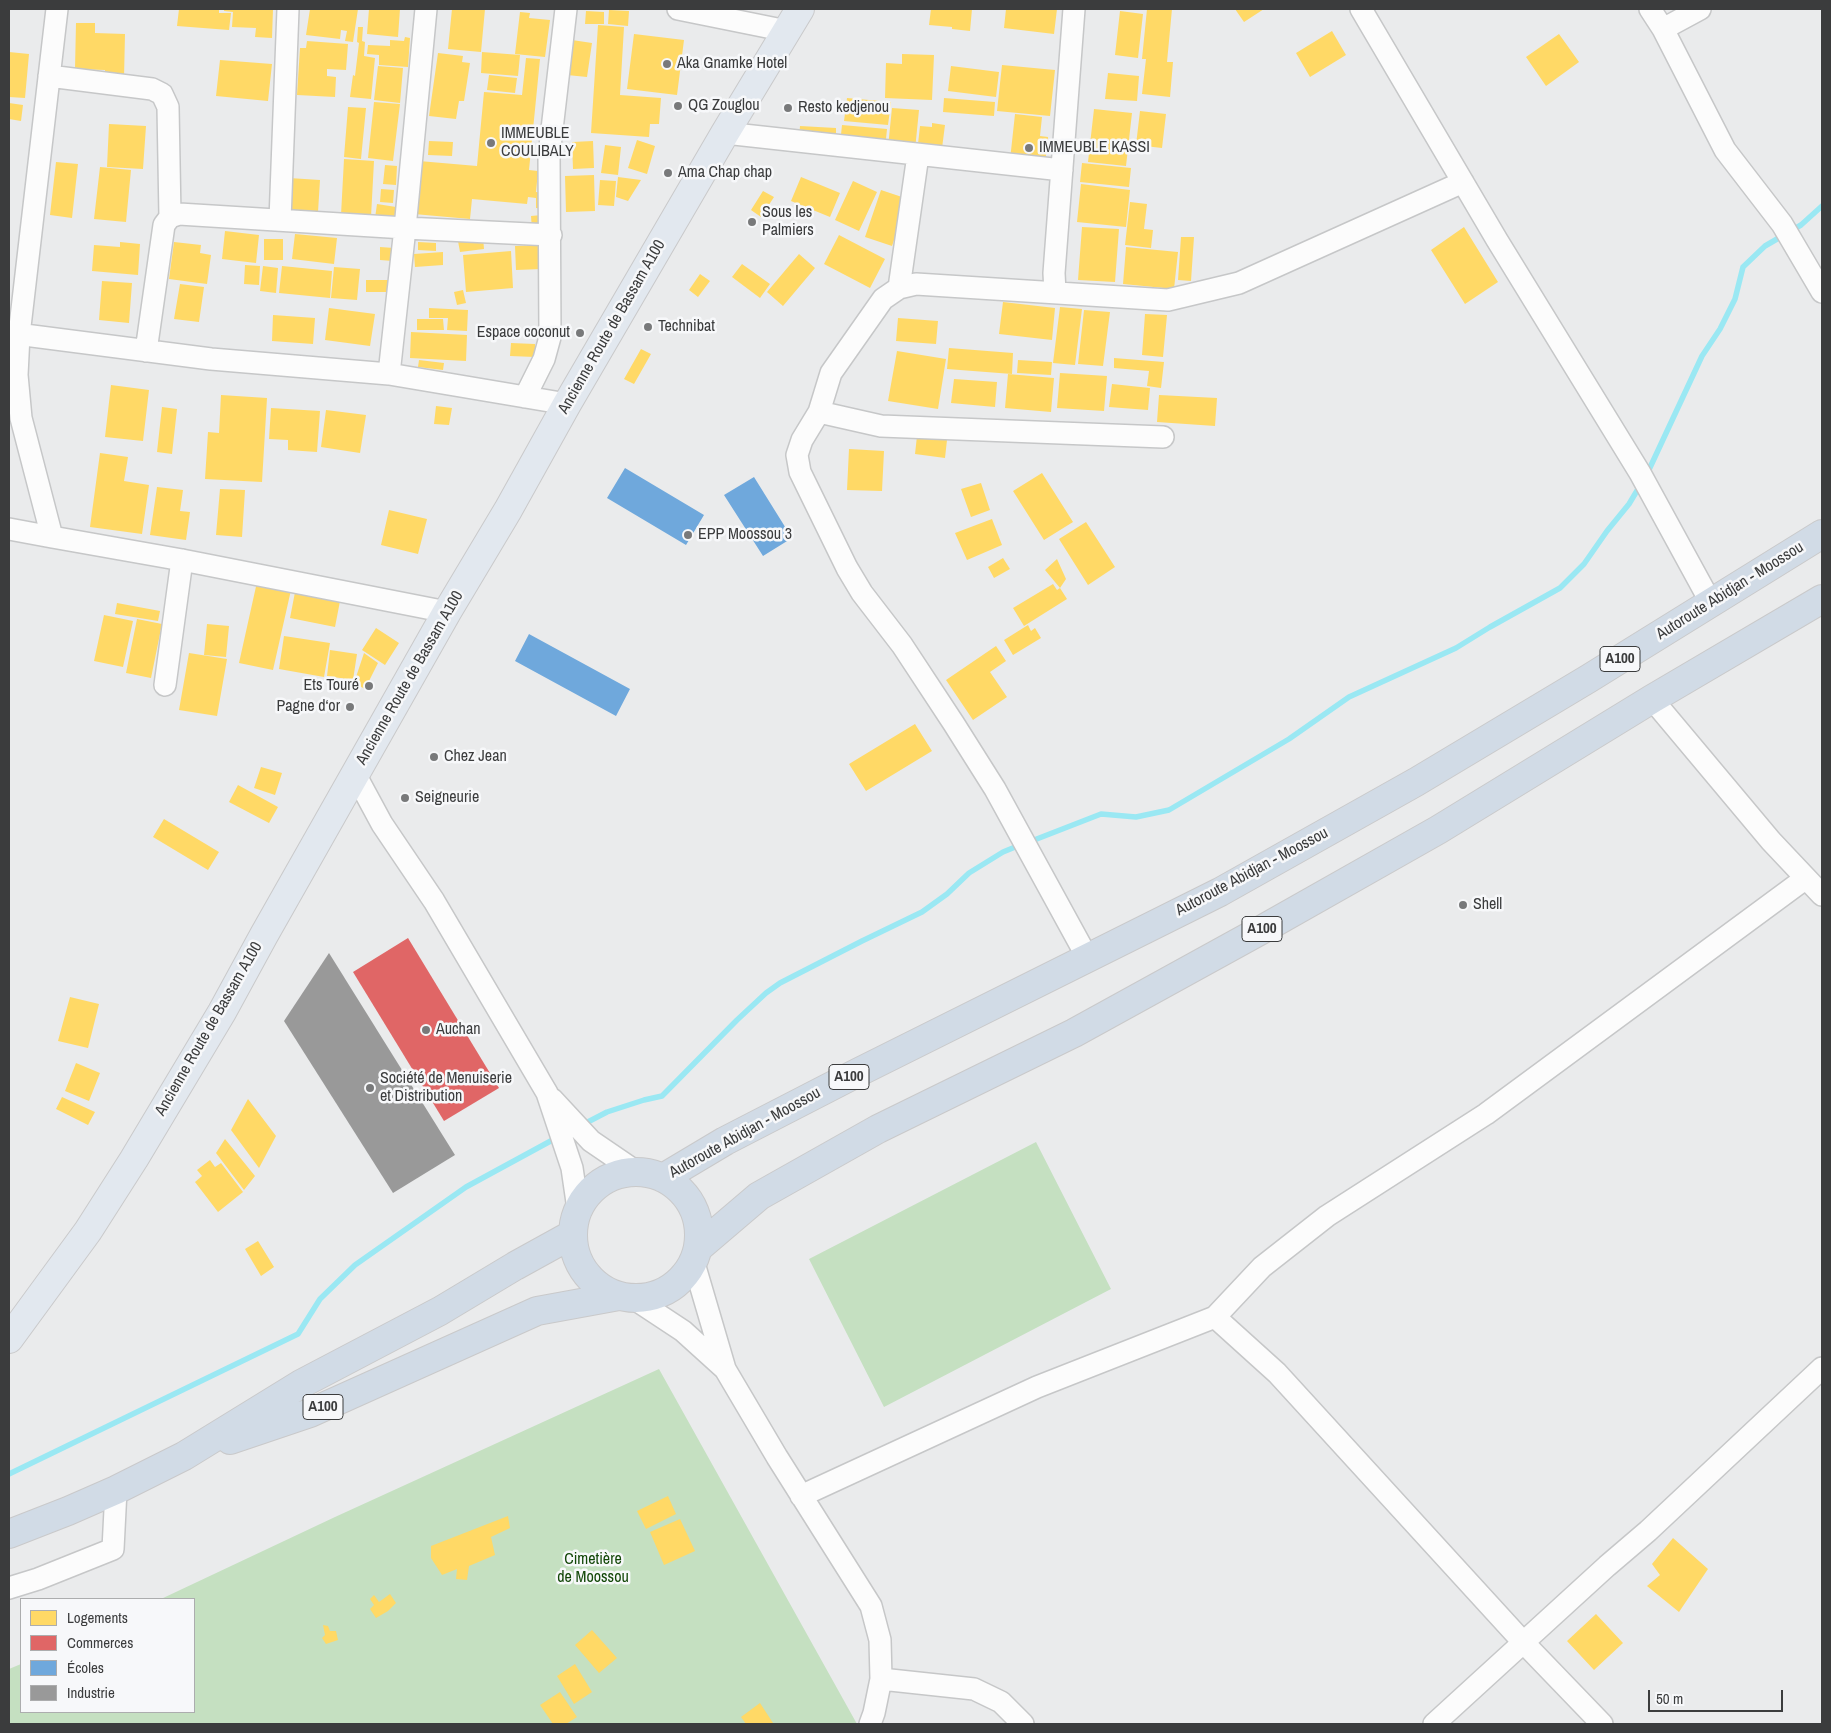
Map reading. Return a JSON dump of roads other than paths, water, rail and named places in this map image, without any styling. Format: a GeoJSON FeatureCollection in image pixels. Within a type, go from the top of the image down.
{"type":"FeatureCollection","features":[{"type":"Feature","properties":{"kind":"highway","name":"Autoroute Abidjan - Moossou"},"geometry":{"type":"LineString","coordinates":[[664,1178],[725,1141],[1087,957],[1220,892],[1416,782],[1822,534]]}},
{"type":"Feature","properties":{"kind":"highway","name":"A100"},"geometry":{"type":"LineString","coordinates":[[696,1254],[759,1196],[878,1129],[1074,1033],[1264,929],[1438,830],[1652,699],[1822,599]]}},
{"type":"Feature","properties":{"kind":"highway"},"geometry":{"type":"LineString","coordinates":[[650,1173],[664,1178],[681,1190],[693,1207],[699,1227],[696,1254],[683,1276],[669,1288],[652,1296],[626,1297],[600,1287],[586,1273],[576,1255],[576,1222],[588,1194],[601,1182],[617,1174],[650,1173]]}},
{"type":"Feature","properties":{"kind":"highway","name":"A100"},"geometry":{"type":"LineString","coordinates":[[9,1534],[68,1512],[184,1456],[301,1384],[440,1311],[576,1222]]}},
{"type":"Feature","properties":{"kind":"highway","name":"A100"},"geometry":{"type":"LineString","coordinates":[[184,1456],[310,1413],[537,1311],[626,1297]]}},
{"type":"Feature","properties":{"kind":"main road","name":"Ancienne Route de Bassam A100"},"geometry":{"type":"LineString","coordinates":[[9,1339],[88,1231],[139,1151],[222,1012],[268,926],[447,612],[508,510],[567,404],[725,133],[793,20]]}},
{"type":"Feature","properties":{"kind":"street"},"geometry":{"type":"LineString","coordinates":[[52,537],[20,418],[14,334],[57,9]]}},
{"type":"Feature","properties":{"kind":"street"},"geometry":{"type":"LineString","coordinates":[[280,220],[288,9]]}},
{"type":"Feature","properties":{"kind":"street"},"geometry":{"type":"LineString","coordinates":[[389,374],[426,9]]}},
{"type":"Feature","properties":{"kind":"street"},"geometry":{"type":"LineString","coordinates":[[525,397],[544,359],[550,337],[551,235],[549,154],[566,9]]}},
{"type":"Feature","properties":{"kind":"street"},"geometry":{"type":"LineString","coordinates":[[678,9],[793,20]]}},
{"type":"Feature","properties":{"kind":"street"},"geometry":{"type":"LineString","coordinates":[[1055,292],[1054,273],[1074,9]]}},
{"type":"Feature","properties":{"kind":"street"},"geometry":{"type":"LineString","coordinates":[[1361,9],[1463,182],[1640,473],[1711,603]]}},
{"type":"Feature","properties":{"kind":"street"},"geometry":{"type":"LineString","coordinates":[[1650,9],[1663,29],[1725,150],[1782,224],[1822,292]]}},
{"type":"Feature","properties":{"kind":"street"},"geometry":{"type":"LineString","coordinates":[[1663,29],[1700,9]]}},
{"type":"Feature","properties":{"kind":"street"},"geometry":{"type":"LineString","coordinates":[[49,76],[152,89],[162,94],[168,107],[170,217]]}},
{"type":"Feature","properties":{"kind":"street"},"geometry":{"type":"LineString","coordinates":[[725,133],[1062,170]]}},
{"type":"Feature","properties":{"kind":"street"},"geometry":{"type":"LineString","coordinates":[[899,288],[918,155]]}},
{"type":"Feature","properties":{"kind":"street"},"geometry":{"type":"LineString","coordinates":[[1087,957],[994,789],[954,724],[902,645],[862,593],[836,546],[800,472],[797,455],[802,440],[819,412],[831,373],[884,298],[899,288],[916,284],[1168,300],[1239,283],[1463,182]]}},
{"type":"Feature","properties":{"kind":"street"},"geometry":{"type":"LineString","coordinates":[[146,351],[164,225],[170,217],[179,214],[551,235]]}},
{"type":"Feature","properties":{"kind":"street"},"geometry":{"type":"LineString","coordinates":[[14,334],[211,359],[389,374],[567,404]]}},
{"type":"Feature","properties":{"kind":"street"},"geometry":{"type":"LineString","coordinates":[[819,412],[881,426],[1163,437]]}},
{"type":"Feature","properties":{"kind":"street"},"geometry":{"type":"LineString","coordinates":[[9,529],[182,560],[447,612]]}},
{"type":"Feature","properties":{"kind":"street"},"geometry":{"type":"LineString","coordinates":[[165,685],[182,560]]}},
{"type":"Feature","properties":{"kind":"street"},"geometry":{"type":"LineString","coordinates":[[1652,699],[1771,841],[1822,895]]}},
{"type":"Feature","properties":{"kind":"street"},"geometry":{"type":"LineString","coordinates":[[355,774],[382,824],[434,901],[547,1093],[591,1141],[635,1172]]}},
{"type":"Feature","properties":{"kind":"street"},"geometry":{"type":"LineString","coordinates":[[801,1496],[1038,1387],[1215,1317],[1262,1267],[1327,1216],[1486,1114],[1806,878]]}},
{"type":"Feature","properties":{"kind":"street"},"geometry":{"type":"LineString","coordinates":[[547,1093],[572,1168],[576,1222]]}},
{"type":"Feature","properties":{"kind":"street"},"geometry":{"type":"LineString","coordinates":[[696,1254],[726,1369],[801,1496],[871,1606],[880,1640],[881,1678],[870,1724]]}},
{"type":"Feature","properties":{"kind":"street"},"geometry":{"type":"LineString","coordinates":[[626,1297],[683,1331],[726,1369]]}},
{"type":"Feature","properties":{"kind":"street"},"geometry":{"type":"LineString","coordinates":[[1215,1317],[1277,1373],[1523,1642],[1602,1724]]}},
{"type":"Feature","properties":{"kind":"street"},"geometry":{"type":"LineString","coordinates":[[1434,1724],[1648,1531],[1822,1368]]}},
{"type":"Feature","properties":{"kind":"street"},"geometry":{"type":"LineString","coordinates":[[9,1588],[38,1579],[113,1549],[116,1490]]}},
{"type":"Feature","properties":{"kind":"street"},"geometry":{"type":"LineString","coordinates":[[881,1678],[974,1689],[1001,1702],[1023,1724]]}},
{"type":"Feature","properties":{"kind":"waterway"},"geometry":{"type":"LineString","coordinates":[[1647,474],[1702,356],[1720,329],[1735,299],[1743,267],[1765,246],[1801,225],[1822,206]]}},
{"type":"Feature","properties":{"kind":"waterway"},"geometry":{"type":"LineString","coordinates":[[1029,842],[1101,814],[1136,817],[1169,810],[1289,739],[1349,697],[1456,648],[1560,588],[1584,564],[1629,504],[1641,484]]}},
{"type":"Feature","properties":{"kind":"waterway"},"geometry":{"type":"LineString","coordinates":[[582,1125],[607,1112],[662,1096],[737,1020],[766,993],[780,983],[922,912],[947,894],[969,873],[1003,852],[1020,845]]}},
{"type":"Feature","properties":{"kind":"waterway"},"geometry":{"type":"LineString","coordinates":[[9,1474],[298,1334],[320,1299],[355,1265],[466,1187],[558,1137]]}},
{"type":"Feature","properties":{"kind":"place","name":"Aka Gnamke Hotel"},"geometry":{"type":"Point","coordinates":[667,64]}},
{"type":"Feature","properties":{"kind":"place","name":"QG Zouglou"},"geometry":{"type":"Point","coordinates":[678,106]}},
{"type":"Feature","properties":{"kind":"place","name":"Resto kedjenou"},"geometry":{"type":"Point","coordinates":[788,108]}},
{"type":"Feature","properties":{"kind":"place","name":"IMMEUBLE COULIBALY"},"geometry":{"type":"Point","coordinates":[491,143]}},
{"type":"Feature","properties":{"kind":"place","name":"IMMEUBLE KASSI"},"geometry":{"type":"Point","coordinates":[1029,148]}},
{"type":"Feature","properties":{"kind":"place","name":"Ama Chap chap"},"geometry":{"type":"Point","coordinates":[668,173]}},
{"type":"Feature","properties":{"kind":"place","name":"Sous les Palmiers"},"geometry":{"type":"Point","coordinates":[752,222]}},
{"type":"Feature","properties":{"kind":"place","name":"Technibat"},"geometry":{"type":"Point","coordinates":[648,327]}},
{"type":"Feature","properties":{"kind":"place","name":"Espace coconut"},"geometry":{"type":"Point","coordinates":[580,333]}},
{"type":"Feature","properties":{"kind":"place","name":"EPP Moossou 3"},"geometry":{"type":"Point","coordinates":[688,535]}},
{"type":"Feature","properties":{"kind":"place","name":"Ets Touré"},"geometry":{"type":"Point","coordinates":[369,686]}},
{"type":"Feature","properties":{"kind":"place","name":"Pagne d‘or"},"geometry":{"type":"Point","coordinates":[350,707]}},
{"type":"Feature","properties":{"kind":"place","name":"Chez Jean"},"geometry":{"type":"Point","coordinates":[434,757]}},
{"type":"Feature","properties":{"kind":"place","name":"Seigneurie"},"geometry":{"type":"Point","coordinates":[405,798]}},
{"type":"Feature","properties":{"kind":"place","name":"Shell"},"geometry":{"type":"Point","coordinates":[1463,905]}},
{"type":"Feature","properties":{"kind":"place","name":"Auchan"},"geometry":{"type":"Point","coordinates":[426,1030]}},
{"type":"Feature","properties":{"kind":"place","name":"Société de Menuiserie et Distribution"},"geometry":{"type":"Point","coordinates":[370,1088]}},
{"type":"Feature","properties":{"kind":"park label","name":"Cimetière de Moossou"},"geometry":{"type":"Point","coordinates":[593,1569]}}]}
